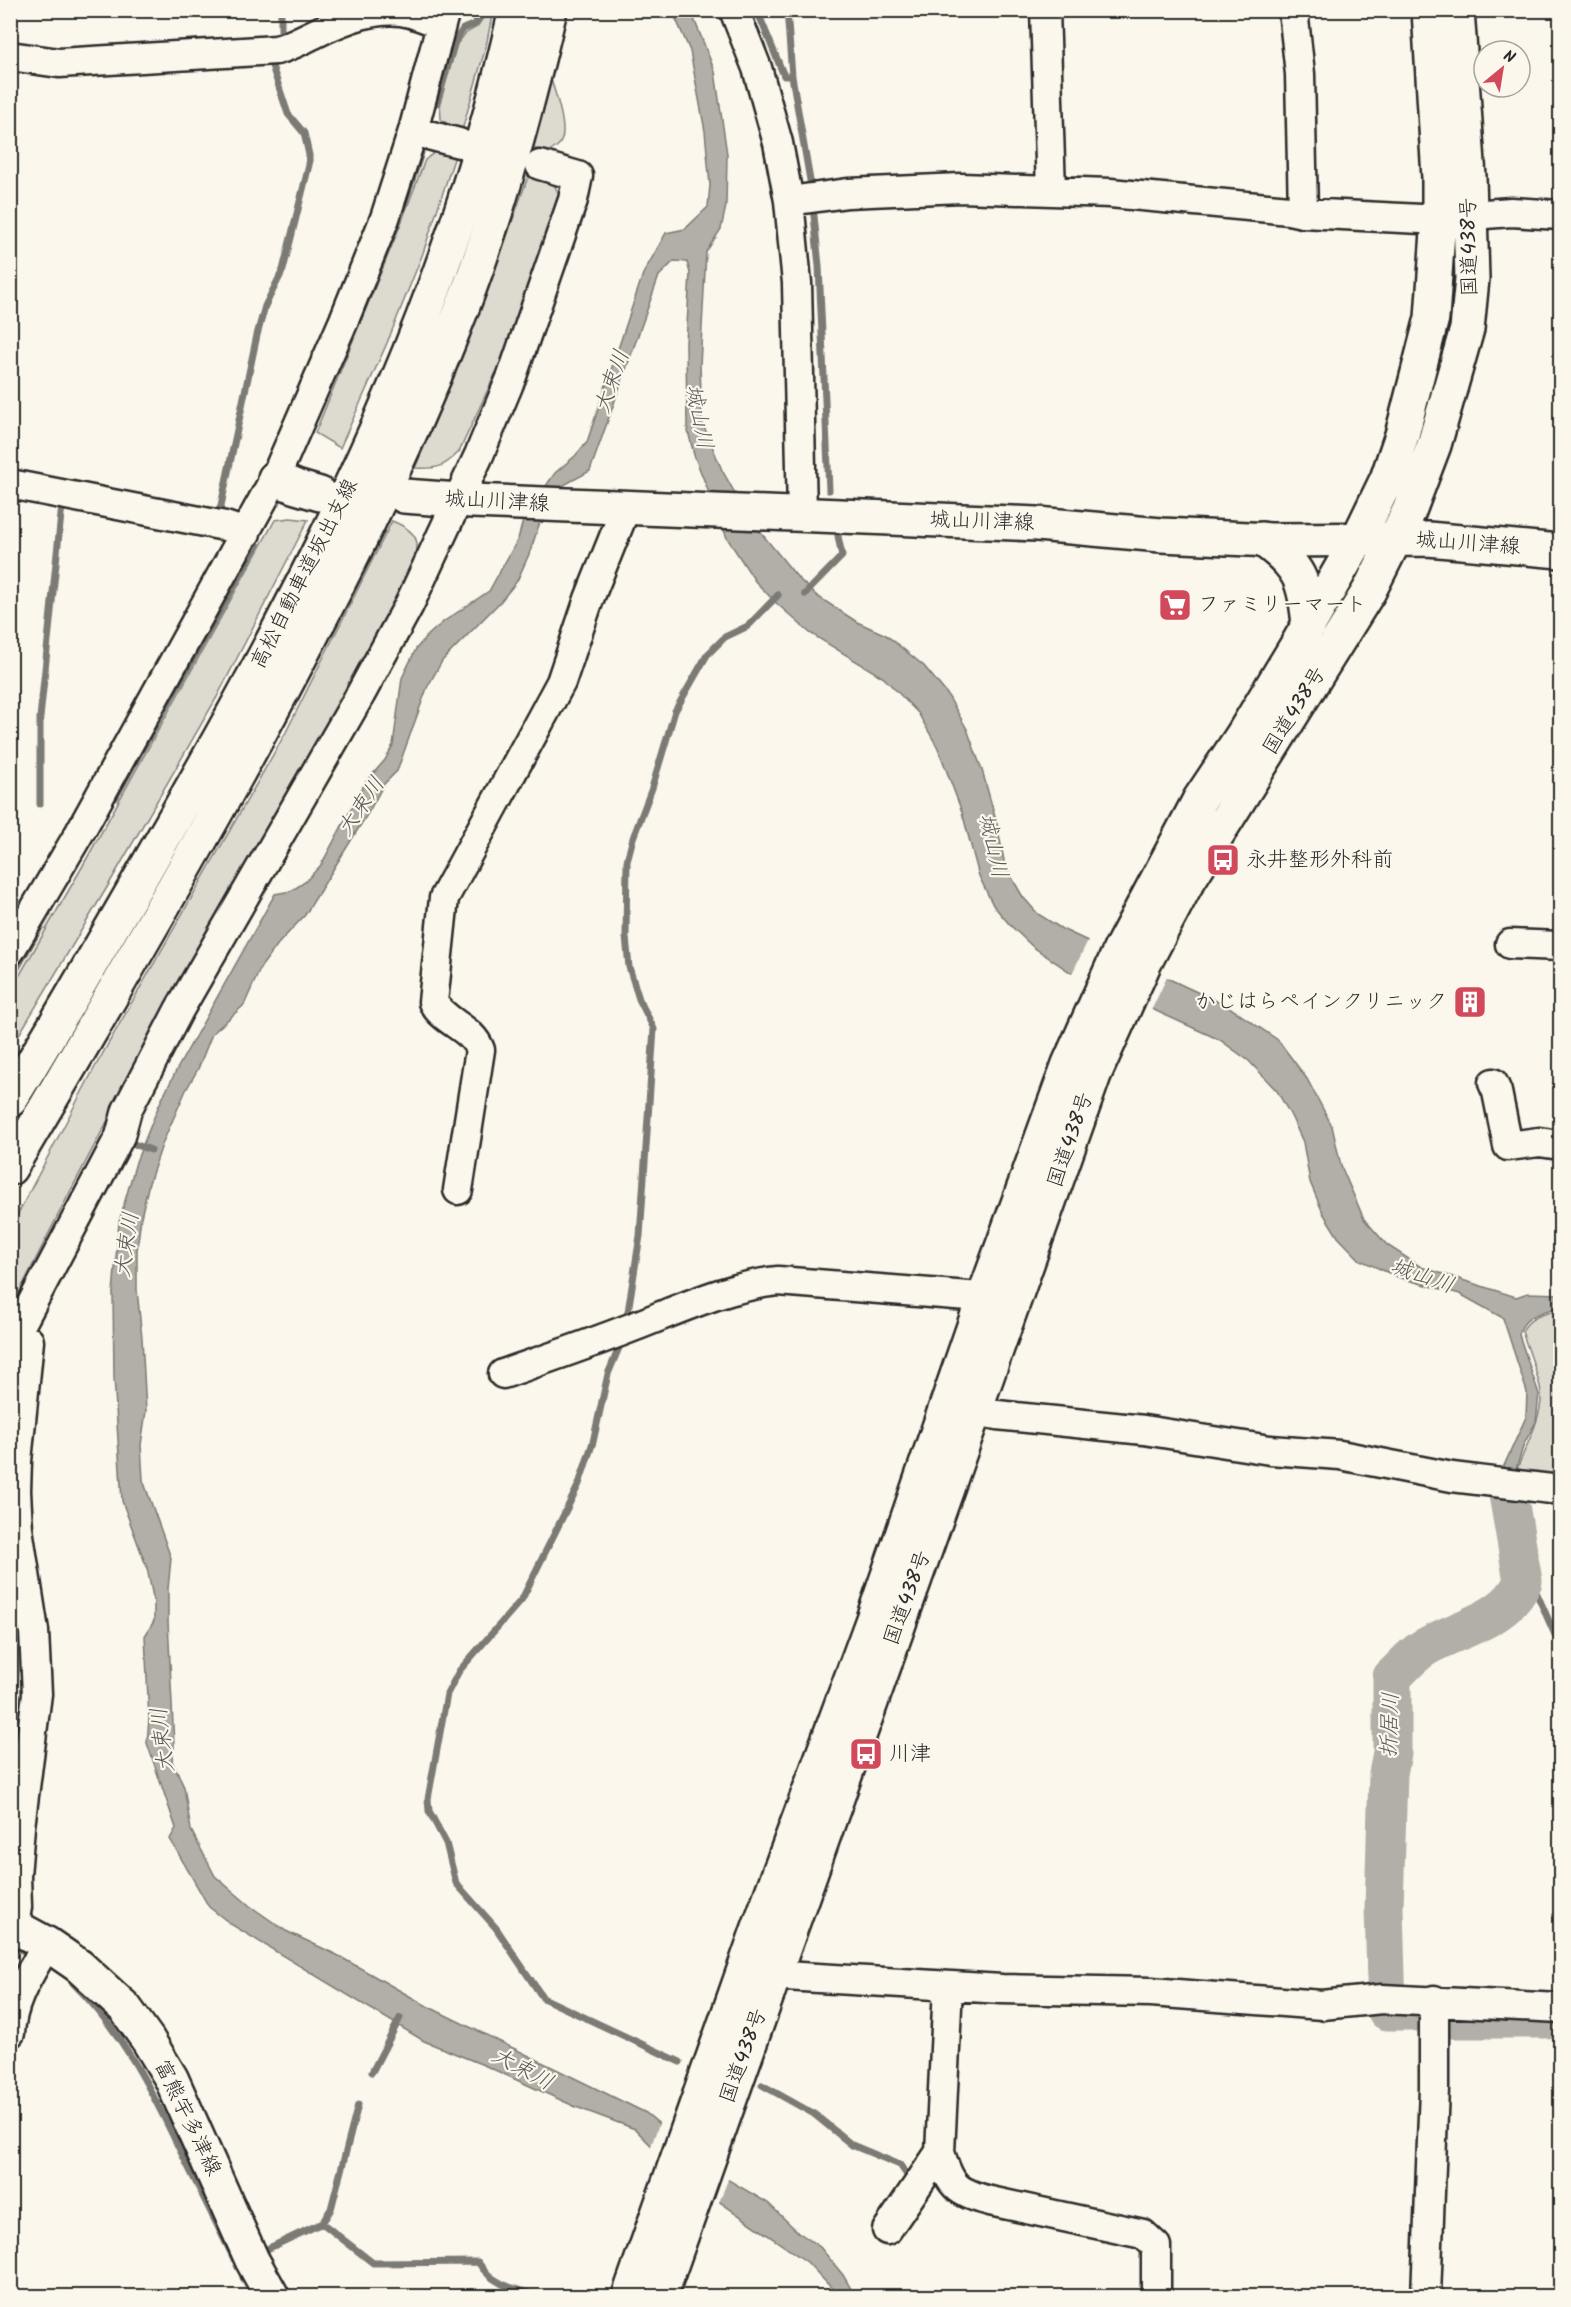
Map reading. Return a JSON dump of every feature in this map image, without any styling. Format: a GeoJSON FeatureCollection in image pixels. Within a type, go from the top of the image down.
{"type":"FeatureCollection","features":[{"type":"Feature","properties":{"kind":"main road","name":"高松自動車道坂出支線"},"geometry":{"type":"LineString","coordinates":[[10,1100],[190,791],[276,636],[341,506],[400,374],[447,255],[484,134],[516,10]]}},
{"type":"Feature","properties":{"kind":"main road","name":"高松自動車道坂出支線"},"geometry":{"type":"LineString","coordinates":[[77,1055],[219,809],[351,561],[453,330],[498,203],[519,135],[550,10]]}},
{"type":"Feature","properties":{"kind":"main road","name":"国道438号"},"geometry":{"type":"LineString","coordinates":[[1132,956],[1185,886],[1369,591],[1409,511],[1434,445],[1467,328],[1472,279],[1454,216],[1439,178],[1429,10]]}},
{"type":"Feature","properties":{"kind":"main road","name":"国道438号"},"geometry":{"type":"LineString","coordinates":[[628,2296],[665,2234],[1000,1298],[1094,1075],[1112,1000],[1200,799],[1242,736],[1309,625],[1358,539],[1387,480],[1414,396],[1454,216],[1457,10]]}},
{"type":"Feature","properties":{"kind":"main road"},"geometry":{"type":"LineString","coordinates":[[276,478],[320,494]]}},
{"type":"Feature","properties":{"kind":"main road","name":"城山川津線"},"geometry":{"type":"LineString","coordinates":[[404,496],[465,501],[1037,524],[1161,535],[1262,539],[1428,539],[1560,551]]}},
{"type":"Feature","properties":{"kind":"main road"},"geometry":{"type":"LineString","coordinates":[[1262,539],[1290,562],[1300,576],[1307,600],[1309,625]]}},
{"type":"Feature","properties":{"kind":"main road"},"geometry":{"type":"LineString","coordinates":[[10,1167],[77,1055]]}},
{"type":"Feature","properties":{"kind":"main road"},"geometry":{"type":"LineString","coordinates":[[10,1189],[77,1055]]}},
{"type":"Feature","properties":{"kind":"main road","name":"富熊宇多津線"},"geometry":{"type":"LineString","coordinates":[[12,1924],[41,1954],[79,1966],[125,2008],[148,2040],[171,2078],[252,2260],[272,2296]]}},
{"type":"Feature","properties":{"kind":"main road","name":"国道438号"},"geometry":{"type":"LineString","coordinates":[[660,2296],[665,2234]]}},
{"type":"Feature","properties":{"kind":"street"},"geometry":{"type":"LineString","coordinates":[[734,10],[757,68],[778,143],[805,199],[797,284],[802,515]]}},
{"type":"Feature","properties":{"kind":"street"},"geometry":{"type":"LineString","coordinates":[[1045,10],[1051,191]]}},
{"type":"Feature","properties":{"kind":"street"},"geometry":{"type":"LineString","coordinates":[[1293,10],[1300,74],[1303,213]]}},
{"type":"Feature","properties":{"kind":"street"},"geometry":{"type":"LineString","coordinates":[[10,56],[59,63],[276,50],[286,48],[340,22],[367,14],[392,11],[443,17],[413,131],[385,218],[276,478],[80,832],[10,951]]}},
{"type":"Feature","properties":{"kind":"street"},"geometry":{"type":"LineString","coordinates":[[413,131],[459,143]]}},
{"type":"Feature","properties":{"kind":"street"},"geometry":{"type":"LineString","coordinates":[[12,1924],[17,1907],[16,1875],[20,1827],[37,1694],[34,1631],[23,1574],[16,1491],[29,1341],[12,1338],[120,1136],[127,1110],[179,1010],[359,697],[465,501],[479,455],[512,376],[573,200],[578,176],[540,165]]}},
{"type":"Feature","properties":{"kind":"street"},"geometry":{"type":"LineString","coordinates":[[805,199],[848,193],[961,188],[1110,193],[1303,213],[1421,219],[1511,212],[1560,215]]}},
{"type":"Feature","properties":{"kind":"street"},"geometry":{"type":"LineString","coordinates":[[10,484],[218,524],[246,533]]}},
{"type":"Feature","properties":{"kind":"street"},"geometry":{"type":"LineString","coordinates":[[458,1190],[480,1050],[472,1036],[438,1011],[434,1002],[444,898],[561,682],[620,507]]}},
{"type":"Feature","properties":{"kind":"street"},"geometry":{"type":"LineString","coordinates":[[1510,944],[1560,946]]}},
{"type":"Feature","properties":{"kind":"street"},"geometry":{"type":"LineString","coordinates":[[1493,1083],[1497,1092],[1508,1146],[1539,1142],[1560,1145]]}},
{"type":"Feature","properties":{"kind":"street"},"geometry":{"type":"LineString","coordinates":[[503,1374],[604,1339],[690,1305],[756,1284],[778,1281],[1000,1298]]}},
{"type":"Feature","properties":{"kind":"street"},"geometry":{"type":"LineString","coordinates":[[960,1409],[1144,1430],[1270,1450],[1340,1455],[1452,1477],[1560,1490]]}},
{"type":"Feature","properties":{"kind":"street"},"geometry":{"type":"LineString","coordinates":[[10,2033],[15,2003],[24,1982],[41,1954]]}},
{"type":"Feature","properties":{"kind":"street"},"geometry":{"type":"LineString","coordinates":[[758,1974],[1002,1989],[1151,1992],[1322,2005],[1387,1999],[1434,2011],[1560,2008]]}},
{"type":"Feature","properties":{"kind":"street"},"geometry":{"type":"LineString","coordinates":[[948,1986],[940,2152],[955,2186],[966,2194],[1143,2234],[1156,2246],[1156,2296]]}},
{"type":"Feature","properties":{"kind":"street"},"geometry":{"type":"LineString","coordinates":[[1426,2296],[1434,2011]]}},
{"type":"Feature","properties":{"kind":"street"},"geometry":{"type":"LineString","coordinates":[[887,2230],[940,2152]]}},
{"type":"Feature","properties":{"kind":"shaded area"},"geometry":{"type":"Polygon","coordinates":[[[488,11],[493,11],[486,46],[461,134],[441,119],[440,102],[457,44],[466,33],[477,27],[488,11]]]}},
{"type":"Feature","properties":{"kind":"shaded area"},"geometry":{"type":"Polygon","coordinates":[[[548,70],[559,105],[563,132],[560,144],[548,152],[528,147],[548,70]]]}},
{"type":"Feature","properties":{"kind":"shaded area"},"geometry":{"type":"Polygon","coordinates":[[[435,152],[456,153],[423,253],[387,343],[340,448],[315,433],[425,160],[435,152]]]}},
{"type":"Feature","properties":{"kind":"shaded area"},"geometry":{"type":"Polygon","coordinates":[[[529,174],[553,183],[561,198],[503,357],[459,452],[439,466],[415,468],[475,322],[529,174]]]}},
{"type":"Feature","properties":{"kind":"shaded area"},"geometry":{"type":"Polygon","coordinates":[[[290,518],[308,520],[217,697],[11,1048],[11,990],[275,520],[290,518]]]}},
{"type":"Feature","properties":{"kind":"shaded area"},"geometry":{"type":"Polygon","coordinates":[[[392,521],[409,531],[417,542],[416,556],[395,610],[151,1040],[14,1303],[11,1303],[11,1227],[95,1067],[286,732],[392,521]]]}},
{"type":"Feature","properties":{"kind":"shaded area"},"geometry":{"type":"Polygon","coordinates":[[[1560,1310],[1560,1483],[1516,1472],[1536,1422],[1541,1402],[1538,1380],[1522,1331],[1533,1319],[1560,1310]]]}},
{"type":"Feature","properties":{"kind":"water"},"geometry":{"type":"Polygon","coordinates":[[[669,11],[691,11],[715,72],[727,154],[726,206],[721,229],[706,252],[700,365],[702,422],[722,470],[749,518],[798,578],[817,596],[857,622],[886,635],[924,666],[947,694],[967,729],[982,770],[997,824],[1005,866],[1023,897],[1038,914],[1062,929],[1229,1007],[1278,1040],[1307,1079],[1332,1126],[1341,1166],[1364,1219],[1387,1245],[1421,1267],[1516,1297],[1528,1293],[1560,1294],[1560,1307],[1529,1319],[1524,1323],[1519,1335],[1539,1394],[1536,1422],[1524,1444],[1515,1472],[1521,1544],[1511,1542],[1503,1493],[1503,1468],[1526,1417],[1527,1392],[1503,1318],[1460,1294],[1400,1278],[1360,1260],[1338,1237],[1323,1213],[1310,1182],[1303,1142],[1291,1116],[1277,1091],[1249,1061],[1220,1040],[1070,972],[1033,947],[993,905],[979,876],[962,812],[938,748],[918,713],[884,678],[810,633],[774,601],[755,581],[727,538],[694,455],[687,427],[686,343],[690,273],[687,262],[674,261],[659,276],[590,471],[562,486],[541,519],[517,581],[501,601],[442,661],[427,688],[397,771],[384,784],[305,915],[278,944],[261,967],[244,1005],[212,1034],[163,1142],[149,1183],[141,1217],[137,1251],[137,1290],[146,1411],[141,1445],[143,1480],[171,1558],[168,1621],[174,1746],[172,1761],[184,1787],[191,1830],[215,1876],[250,1906],[286,1931],[337,1955],[427,2006],[646,2113],[725,2178],[768,2203],[798,2232],[820,2247],[843,2275],[855,2296],[839,2296],[807,2262],[679,2174],[635,2129],[576,2107],[424,2041],[232,1925],[209,1907],[170,1839],[176,1828],[147,1743],[149,1719],[145,1636],[154,1621],[154,1602],[147,1568],[122,1501],[114,1377],[113,1293],[119,1222],[136,1162],[159,1105],[275,894],[291,891],[305,882],[321,865],[365,783],[385,760],[393,745],[402,678],[416,649],[443,622],[489,591],[518,539],[524,517],[555,473],[587,442],[643,274],[666,233],[685,229],[708,207],[710,185],[705,131],[690,51],[675,17],[669,11]]]}},
{"type":"Feature","properties":{"kind":"pier"},"geometry":{"type":"Polygon","coordinates":[[[1089,938],[1168,975],[1150,1013],[1071,976],[1089,938]]]}},
{"type":"Feature","properties":{"kind":"pier"},"geometry":{"type":"Polygon","coordinates":[[[660,2121],[729,2177],[718,2205],[677,2176],[650,2149],[660,2121]]]}},
{"type":"Feature","properties":{"kind":"waterway"},"geometry":{"type":"LineString","coordinates":[[281,10],[281,41]]}},
{"type":"Feature","properties":{"kind":"waterway"},"geometry":{"type":"LineString","coordinates":[[437,103],[455,41],[463,29],[475,24],[483,10]]}},
{"type":"Feature","properties":{"kind":"waterway"},"geometry":{"type":"LineString","coordinates":[[757,10],[784,76],[792,76],[812,192]]}},
{"type":"Feature","properties":{"kind":"waterway"},"geometry":{"type":"LineString","coordinates":[[787,10],[792,76]]}},
{"type":"Feature","properties":{"kind":"waterway"},"geometry":{"type":"LineString","coordinates":[[219,515],[257,335],[265,306],[283,270],[309,165],[304,133],[288,114],[270,60]]}},
{"type":"Feature","properties":{"kind":"waterway"},"geometry":{"type":"LineString","coordinates":[[402,210],[421,153]]}},
{"type":"Feature","properties":{"kind":"waterway"},"geometry":{"type":"LineString","coordinates":[[813,206],[819,266],[829,490]]}},
{"type":"Feature","properties":{"kind":"waterway"},"geometry":{"type":"LineString","coordinates":[[40,804],[40,718],[62,505]]}},
{"type":"Feature","properties":{"kind":"waterway"},"geometry":{"type":"LineString","coordinates":[[805,594],[842,556],[838,536]]}},
{"type":"Feature","properties":{"kind":"waterway"},"geometry":{"type":"LineString","coordinates":[[115,798],[257,544]]}},
{"type":"Feature","properties":{"kind":"waterway"},"geometry":{"type":"LineString","coordinates":[[627,1318],[640,1236],[654,1029],[639,999],[629,967],[626,937],[627,861],[675,711],[707,655],[725,637],[748,626],[778,595]]}},
{"type":"Feature","properties":{"kind":"waterway"},"geometry":{"type":"LineString","coordinates":[[10,980],[48,914]]}},
{"type":"Feature","properties":{"kind":"waterway"},"geometry":{"type":"LineString","coordinates":[[128,1142],[151,1150]]}},
{"type":"Feature","properties":{"kind":"waterway"},"geometry":{"type":"LineString","coordinates":[[621,1343],[608,1374],[593,1442],[579,1484],[522,1599],[459,1671],[447,1694],[428,1799],[429,1811],[446,1843],[456,1883],[496,1928],[543,1998],[680,2062]]}},
{"type":"Feature","properties":{"kind":"waterway","name":"折居川"},"geometry":{"type":"LineString","coordinates":[[1508,1494],[1523,1581],[1516,1594],[1494,1614],[1420,1651],[1392,1677],[1392,1753],[1388,1774],[1384,1908],[1387,2011],[1415,2011],[1443,2019],[1548,2019]]}},
{"type":"Feature","properties":{"kind":"waterway"},"geometry":{"type":"LineString","coordinates":[[1523,1581],[1537,1594],[1560,1646]]}},
{"type":"Feature","properties":{"kind":"waterway"},"geometry":{"type":"LineString","coordinates":[[10,1944],[32,1955]]}},
{"type":"Feature","properties":{"kind":"waterway"},"geometry":{"type":"LineString","coordinates":[[73,1983],[105,2019],[144,2079],[234,2259]]}},
{"type":"Feature","properties":{"kind":"waterway"},"geometry":{"type":"LineString","coordinates":[[372,2072],[400,2018]]}},
{"type":"Feature","properties":{"kind":"waterway"},"geometry":{"type":"LineString","coordinates":[[762,2085],[814,2114],[852,2145],[900,2165],[907,2175]]}},
{"type":"Feature","properties":{"kind":"waterway"},"geometry":{"type":"LineString","coordinates":[[265,2250],[322,2223],[331,2209],[358,2105]]}},
{"type":"Feature","properties":{"kind":"waterway"},"geometry":{"type":"LineString","coordinates":[[322,2223],[373,2263],[478,2262],[497,2281],[538,2296]]}},
{"type":"Feature","properties":{"kind":"waterway"},"geometry":{"type":"LineString","coordinates":[[243,2277],[253,2296]]}},
{"type":"Feature","properties":{"kind":"place","name":"ファミリーマート"},"geometry":{"type":"Point","coordinates":[1175,605]}},
{"type":"Feature","properties":{"kind":"place","name":"永井整形外科前"},"geometry":{"type":"Point","coordinates":[1223,860]}},
{"type":"Feature","properties":{"kind":"place","name":"かじはらペインクリニック"},"geometry":{"type":"Point","coordinates":[1470,1002]}},
{"type":"Feature","properties":{"kind":"place","name":"川津"},"geometry":{"type":"Point","coordinates":[866,1754]}},
{"type":"Feature","properties":{"kind":"water label","name":"大束川"},"geometry":{"type":"Point","coordinates":[613,382]}},
{"type":"Feature","properties":{"kind":"water label","name":"城山川"},"geometry":{"type":"Point","coordinates":[698,417]}},
{"type":"Feature","properties":{"kind":"water label","name":"大束川"},"geometry":{"type":"Point","coordinates":[362,807]}},
{"type":"Feature","properties":{"kind":"water label","name":"城山川"},"geometry":{"type":"Point","coordinates":[992,846]}},
{"type":"Feature","properties":{"kind":"water label","name":"大束川"},"geometry":{"type":"Point","coordinates":[128,1245]}},
{"type":"Feature","properties":{"kind":"water label","name":"城山川"},"geometry":{"type":"Point","coordinates":[1422,1277]}},
{"type":"Feature","properties":{"kind":"water label","name":"大束川"},"geometry":{"type":"Point","coordinates":[164,1740]}},
{"type":"Feature","properties":{"kind":"water label","name":"大束川"},"geometry":{"type":"Point","coordinates":[522,2070]}}]}
